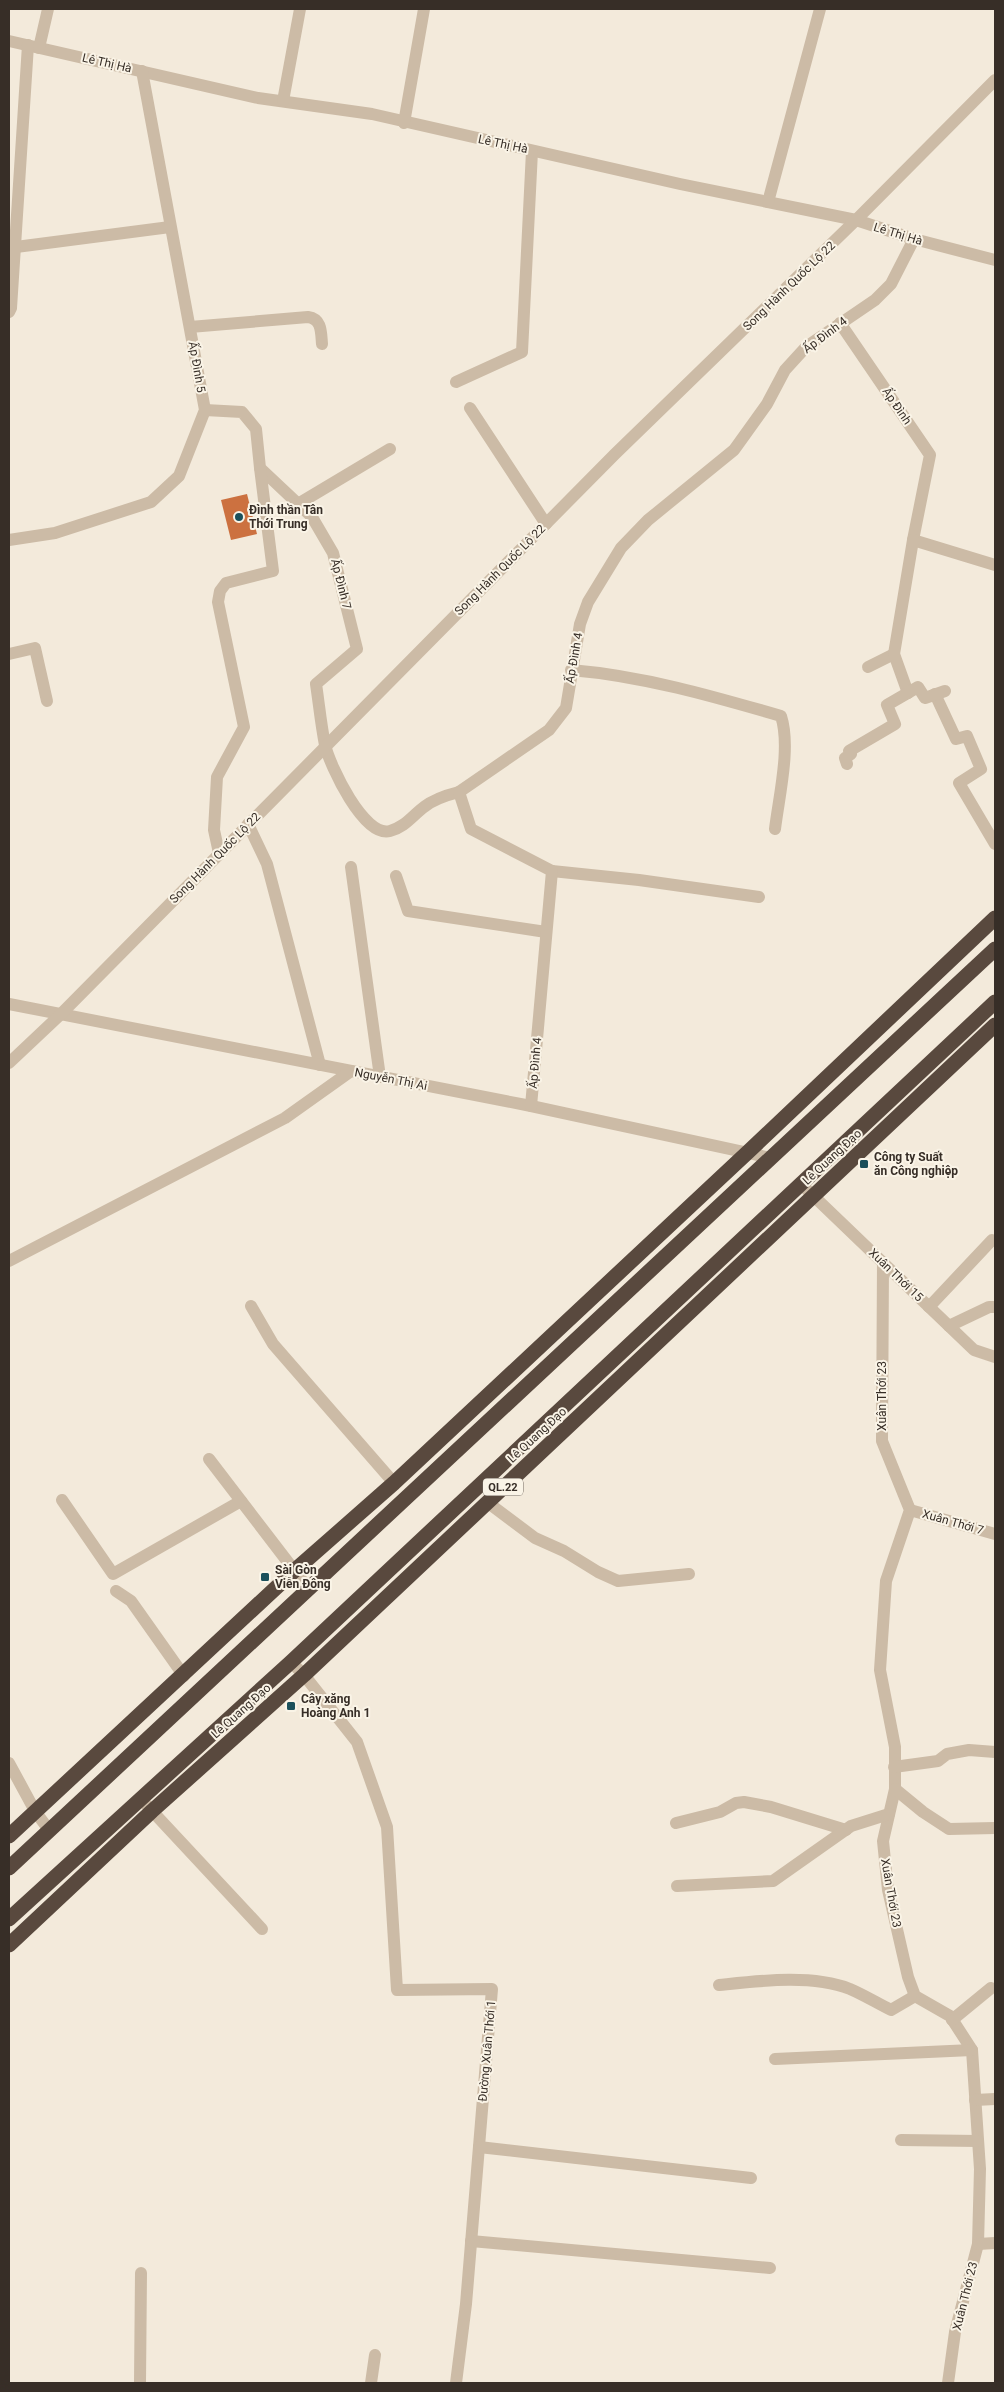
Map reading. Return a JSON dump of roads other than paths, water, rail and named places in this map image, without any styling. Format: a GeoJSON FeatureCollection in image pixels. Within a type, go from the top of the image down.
{"type":"FeatureCollection","features":[{"type":"Feature","properties":{"kind":"highway"},"geometry":{"type":"LineString","coordinates":[[9,1836],[184,1676],[294,1572],[394,1483],[995,918]]}},
{"type":"Feature","properties":{"kind":"highway"},"geometry":{"type":"LineString","coordinates":[[9,1868],[308,1587],[995,949]]}},
{"type":"Feature","properties":{"kind":"highway","name":"Lê Quang Đạo"},"geometry":{"type":"LineString","coordinates":[[9,1919],[291,1662],[995,1002]]}},
{"type":"Feature","properties":{"kind":"highway","name":"Lê Quang Đạo"},"geometry":{"type":"LineString","coordinates":[[9,1945],[152,1811],[304,1675],[995,1025]]}},
{"type":"Feature","properties":{"kind":"street"},"geometry":{"type":"LineString","coordinates":[[9,312],[11,308],[33,46],[48,9]]}},
{"type":"Feature","properties":{"kind":"street"},"geometry":{"type":"LineString","coordinates":[[283,101],[300,9]]}},
{"type":"Feature","properties":{"kind":"street"},"geometry":{"type":"LineString","coordinates":[[404,122],[424,9]]}},
{"type":"Feature","properties":{"kind":"street"},"geometry":{"type":"LineString","coordinates":[[768,202],[820,9]]}},
{"type":"Feature","properties":{"kind":"street","name":"Lê Thị Hà"},"geometry":{"type":"LineString","coordinates":[[9,41],[258,98],[372,114],[532,151],[856,220],[914,239],[995,260]]}},
{"type":"Feature","properties":{"kind":"street","name":"Ấp Đình 5"},"geometry":{"type":"LineString","coordinates":[[9,540],[55,533],[151,502],[180,476],[205,410],[142,71]]}},
{"type":"Feature","properties":{"kind":"street","name":"Song Hành Quốc Lộ 22"},"geometry":{"type":"LineString","coordinates":[[9,1063],[60,1015],[546,524],[856,220],[995,80]]}},
{"type":"Feature","properties":{"kind":"street"},"geometry":{"type":"LineString","coordinates":[[456,382],[522,352],[532,151]]}},
{"type":"Feature","properties":{"kind":"street"},"geometry":{"type":"LineString","coordinates":[[16,247],[170,227]]}},
{"type":"Feature","properties":{"kind":"street","name":"Ấp Đình 4"},"geometry":{"type":"LineString","coordinates":[[325,746],[355,808],[375,829],[388,832],[414,818],[424,807],[440,798],[459,792],[549,730],[566,708],[580,624],[588,602],[621,548],[648,520],[734,450],[767,404],[785,370],[806,348],[875,300],[891,284],[914,239]]}},
{"type":"Feature","properties":{"kind":"street"},"geometry":{"type":"LineString","coordinates":[[190,326],[308,317],[315,318],[319,322],[322,344]]}},
{"type":"Feature","properties":{"kind":"street","name":"Ấp Đình"},"geometry":{"type":"LineString","coordinates":[[840,323],[930,454],[894,654]]}},
{"type":"Feature","properties":{"kind":"street"},"geometry":{"type":"LineString","coordinates":[[470,408],[546,524]]}},
{"type":"Feature","properties":{"kind":"street"},"geometry":{"type":"LineString","coordinates":[[205,410],[242,412],[256,429],[273,571],[226,584],[220,591],[218,602],[244,727],[217,777],[214,803],[214,830],[219,853]]}},
{"type":"Feature","properties":{"kind":"street"},"geometry":{"type":"LineString","coordinates":[[298,504],[390,449]]}},
{"type":"Feature","properties":{"kind":"street","name":"Ấp Đình 7"},"geometry":{"type":"LineString","coordinates":[[260,468],[312,517],[333,553],[357,649],[316,684],[325,746]]}},
{"type":"Feature","properties":{"kind":"street"},"geometry":{"type":"LineString","coordinates":[[913,540],[995,565]]}},
{"type":"Feature","properties":{"kind":"street"},"geometry":{"type":"LineString","coordinates":[[9,654],[35,648],[47,701]]}},
{"type":"Feature","properties":{"kind":"street"},"geometry":{"type":"LineString","coordinates":[[868,667],[894,654],[908,693]]}},
{"type":"Feature","properties":{"kind":"street"},"geometry":{"type":"LineString","coordinates":[[571,670],[600,672],[671,686],[723,698],[780,716],[785,728],[775,830]]}},
{"type":"Feature","properties":{"kind":"street"},"geometry":{"type":"LineString","coordinates":[[847,764],[845,758],[851,754],[849,751],[895,724],[886,705],[918,687],[925,698],[940,692],[956,739],[967,736],[981,769],[959,782],[995,844]]}},
{"type":"Feature","properties":{"kind":"street"},"geometry":{"type":"LineString","coordinates":[[459,792],[471,829],[552,871],[639,880],[759,897]]}},
{"type":"Feature","properties":{"kind":"street"},"geometry":{"type":"LineString","coordinates":[[248,824],[267,864],[320,1065]]}},
{"type":"Feature","properties":{"kind":"street"},"geometry":{"type":"LineString","coordinates":[[351,867],[380,1077]]}},
{"type":"Feature","properties":{"kind":"street","name":"Ấp Đình 4"},"geometry":{"type":"LineString","coordinates":[[531,1106],[552,871]]}},
{"type":"Feature","properties":{"kind":"street"},"geometry":{"type":"LineString","coordinates":[[396,876],[408,911],[546,932]]}},
{"type":"Feature","properties":{"kind":"street","name":"Nguyễn Thị Ai"},"geometry":{"type":"LineString","coordinates":[[9,1004],[531,1106],[771,1158]]}},
{"type":"Feature","properties":{"kind":"street"},"geometry":{"type":"LineString","coordinates":[[9,1261],[285,1118],[352,1071]]}},
{"type":"Feature","properties":{"kind":"street","name":"Xuân Thới 15"},"geometry":{"type":"LineString","coordinates":[[801,1184],[974,1350],[995,1357]]}},
{"type":"Feature","properties":{"kind":"street"},"geometry":{"type":"LineString","coordinates":[[929,1307],[992,1240]]}},
{"type":"Feature","properties":{"kind":"street","name":"Xuân Thới 23"},"geometry":{"type":"LineString","coordinates":[[883,1262],[882,1441],[910,1510],[886,1581],[880,1670],[895,1747],[895,1788],[883,1841],[888,1890],[908,1977],[915,1996]]}},
{"type":"Feature","properties":{"kind":"street"},"geometry":{"type":"LineString","coordinates":[[251,1306],[273,1344],[394,1483]]}},
{"type":"Feature","properties":{"kind":"street"},"geometry":{"type":"LineString","coordinates":[[949,1326],[989,1307],[995,1307]]}},
{"type":"Feature","properties":{"kind":"street"},"geometry":{"type":"LineString","coordinates":[[209,1459],[294,1572],[308,1587]]}},
{"type":"Feature","properties":{"kind":"street"},"geometry":{"type":"LineString","coordinates":[[62,1500],[113,1574],[242,1501]]}},
{"type":"Feature","properties":{"kind":"street"},"geometry":{"type":"LineString","coordinates":[[487,1502],[535,1538],[564,1551],[598,1572],[618,1581],[689,1574]]}},
{"type":"Feature","properties":{"kind":"street","name":"Xuân Thới 7"},"geometry":{"type":"LineString","coordinates":[[910,1510],[995,1534]]}},
{"type":"Feature","properties":{"kind":"street"},"geometry":{"type":"LineString","coordinates":[[116,1591],[131,1601],[184,1676]]}},
{"type":"Feature","properties":{"kind":"street","name":"Đường Xuân Thới 1"},"geometry":{"type":"LineString","coordinates":[[291,1662],[304,1675],[356,1742],[387,1827],[397,1990],[492,1989],[471,2241],[456,2383]]}},
{"type":"Feature","properties":{"kind":"street"},"geometry":{"type":"LineString","coordinates":[[894,1767],[938,1761],[947,1754],[969,1750],[995,1752]]}},
{"type":"Feature","properties":{"kind":"street"},"geometry":{"type":"LineString","coordinates":[[9,1763],[35,1811],[48,1830]]}},
{"type":"Feature","properties":{"kind":"street"},"geometry":{"type":"LineString","coordinates":[[895,1788],[923,1812],[949,1829],[995,1828]]}},
{"type":"Feature","properties":{"kind":"street"},"geometry":{"type":"LineString","coordinates":[[140,1798],[262,1928]]}},
{"type":"Feature","properties":{"kind":"street"},"geometry":{"type":"LineString","coordinates":[[676,1823],[720,1812],[736,1803],[744,1802],[771,1807],[846,1830]]}},
{"type":"Feature","properties":{"kind":"street"},"geometry":{"type":"LineString","coordinates":[[677,1886],[773,1881],[851,1826],[889,1814]]}},
{"type":"Feature","properties":{"kind":"street"},"geometry":{"type":"LineString","coordinates":[[719,1985],[761,1980],[815,1982],[848,1989],[891,2010],[915,1996],[950,2016],[972,2050]]}},
{"type":"Feature","properties":{"kind":"street"},"geometry":{"type":"LineString","coordinates":[[952,2020],[991,1988]]}},
{"type":"Feature","properties":{"kind":"street"},"geometry":{"type":"LineString","coordinates":[[775,2059],[972,2050]]}},
{"type":"Feature","properties":{"kind":"street","name":"Xuân Thới 23"},"geometry":{"type":"LineString","coordinates":[[948,2383],[955,2332],[978,2244],[980,2169],[972,2050]]}},
{"type":"Feature","properties":{"kind":"street"},"geometry":{"type":"LineString","coordinates":[[975,2100],[995,2099]]}},
{"type":"Feature","properties":{"kind":"street"},"geometry":{"type":"LineString","coordinates":[[901,2140],[978,2141]]}},
{"type":"Feature","properties":{"kind":"street"},"geometry":{"type":"LineString","coordinates":[[479,2147],[751,2178]]}},
{"type":"Feature","properties":{"kind":"street"},"geometry":{"type":"LineString","coordinates":[[471,2241],[770,2268]]}},
{"type":"Feature","properties":{"kind":"street"},"geometry":{"type":"LineString","coordinates":[[978,2244],[995,2243]]}},
{"type":"Feature","properties":{"kind":"street"},"geometry":{"type":"LineString","coordinates":[[140,2383],[141,2273]]}},
{"type":"Feature","properties":{"kind":"street"},"geometry":{"type":"LineString","coordinates":[[372,2383],[375,2355]]}},
{"type":"Feature","properties":{"kind":"place","name":"Đình thần Tân Thới Trung"},"geometry":{"type":"Point","coordinates":[239,517]}},
{"type":"Feature","properties":{"kind":"place","name":"Công ty Suất ăn Công nghiệp"},"geometry":{"type":"Point","coordinates":[864,1164]}},
{"type":"Feature","properties":{"kind":"place","name":"Sài Gòn Viễn Đông"},"geometry":{"type":"Point","coordinates":[265,1577]}},
{"type":"Feature","properties":{"kind":"place","name":"Cây xăng Hoàng Anh 1"},"geometry":{"type":"Point","coordinates":[291,1706]}}]}
